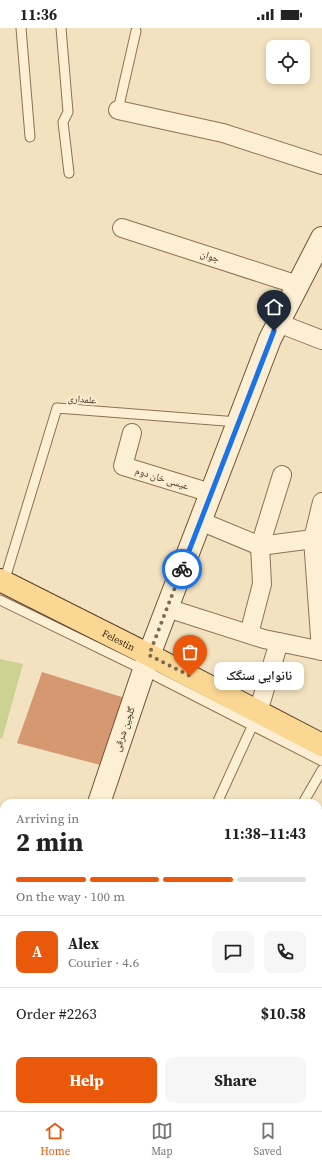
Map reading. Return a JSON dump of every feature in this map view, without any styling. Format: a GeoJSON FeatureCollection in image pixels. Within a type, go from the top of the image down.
{"type":"FeatureCollection","features":[{"type":"Feature","properties":{"kind":"main road","name":"Felestin"},"geometry":{"type":"LineString","coordinates":[[1,587],[255,719],[322,745]]}},
{"type":"Feature","properties":{"kind":"street"},"geometry":{"type":"LineString","coordinates":[[118,110],[223,133],[322,165]]}},
{"type":"Feature","properties":{"kind":"street","name":"جوان"},"geometry":{"type":"LineString","coordinates":[[122,228],[298,285]]}},
{"type":"Feature","properties":{"kind":"street","name":"گلچین شرقی"},"geometry":{"type":"LineString","coordinates":[[101,799],[167,608],[270,339],[322,238]]}},
{"type":"Feature","properties":{"kind":"street"},"geometry":{"type":"LineString","coordinates":[[278,323],[322,340]]}},
{"type":"Feature","properties":{"kind":"street","name":"عیسی خان دوم"},"geometry":{"type":"LineString","coordinates":[[132,432],[123,466],[211,493]]}},
{"type":"Feature","properties":{"kind":"street"},"geometry":{"type":"LineString","coordinates":[[250,634],[262,584],[260,546],[282,475]]}},
{"type":"Feature","properties":{"kind":"street"},"geometry":{"type":"LineString","coordinates":[[167,608],[250,634],[322,651],[313,539],[322,502]]}},
{"type":"Feature","properties":{"kind":"street"},"geometry":{"type":"LineString","coordinates":[[200,521],[260,546],[313,539]]}},
{"type":"Feature","properties":{"kind":"street"},"geometry":{"type":"LineString","coordinates":[[255,719],[279,642]]}},
{"type":"Feature","properties":{"kind":"lane"},"geometry":{"type":"LineString","coordinates":[[21,28],[30,137]]}},
{"type":"Feature","properties":{"kind":"lane"},"geometry":{"type":"LineString","coordinates":[[61,28],[68,112],[63,122],[70,173]]}},
{"type":"Feature","properties":{"kind":"lane"},"geometry":{"type":"LineString","coordinates":[[118,110],[136,31]]}},
{"type":"Feature","properties":{"kind":"lane","name":"علمداری"},"geometry":{"type":"LineString","coordinates":[[1,587],[57,408],[238,422]]}},
{"type":"Feature","properties":{"kind":"lane"},"geometry":{"type":"LineString","coordinates":[[219,799],[255,719],[322,761]]}},
{"type":"Feature","properties":{"kind":"lane"},"geometry":{"type":"LineString","coordinates":[[306,799],[322,770]]}},
{"type":"Feature","properties":{"kind":"green space"},"geometry":{"type":"Polygon","coordinates":[[[0,659],[23,664],[2,739],[0,738],[0,659]]]}},
{"type":"Feature","properties":{"kind":"building"},"geometry":{"type":"Polygon","coordinates":[[[42,672],[125,698],[104,766],[17,743],[42,672]]]}},
{"type":"Feature","properties":{"kind":"way so far"},"geometry":{"type":"LineString","coordinates":[[182,569],[149,655],[190,676]]}},
{"type":"Feature","properties":{"kind":"place","name":"نانوایی سنگک"},"geometry":{"type":"Point","coordinates":[190,676]}},
{"type":"Feature","properties":{"kind":"route"},"geometry":{"type":"LineString","coordinates":[[182,569],[274,331]]}}]}
